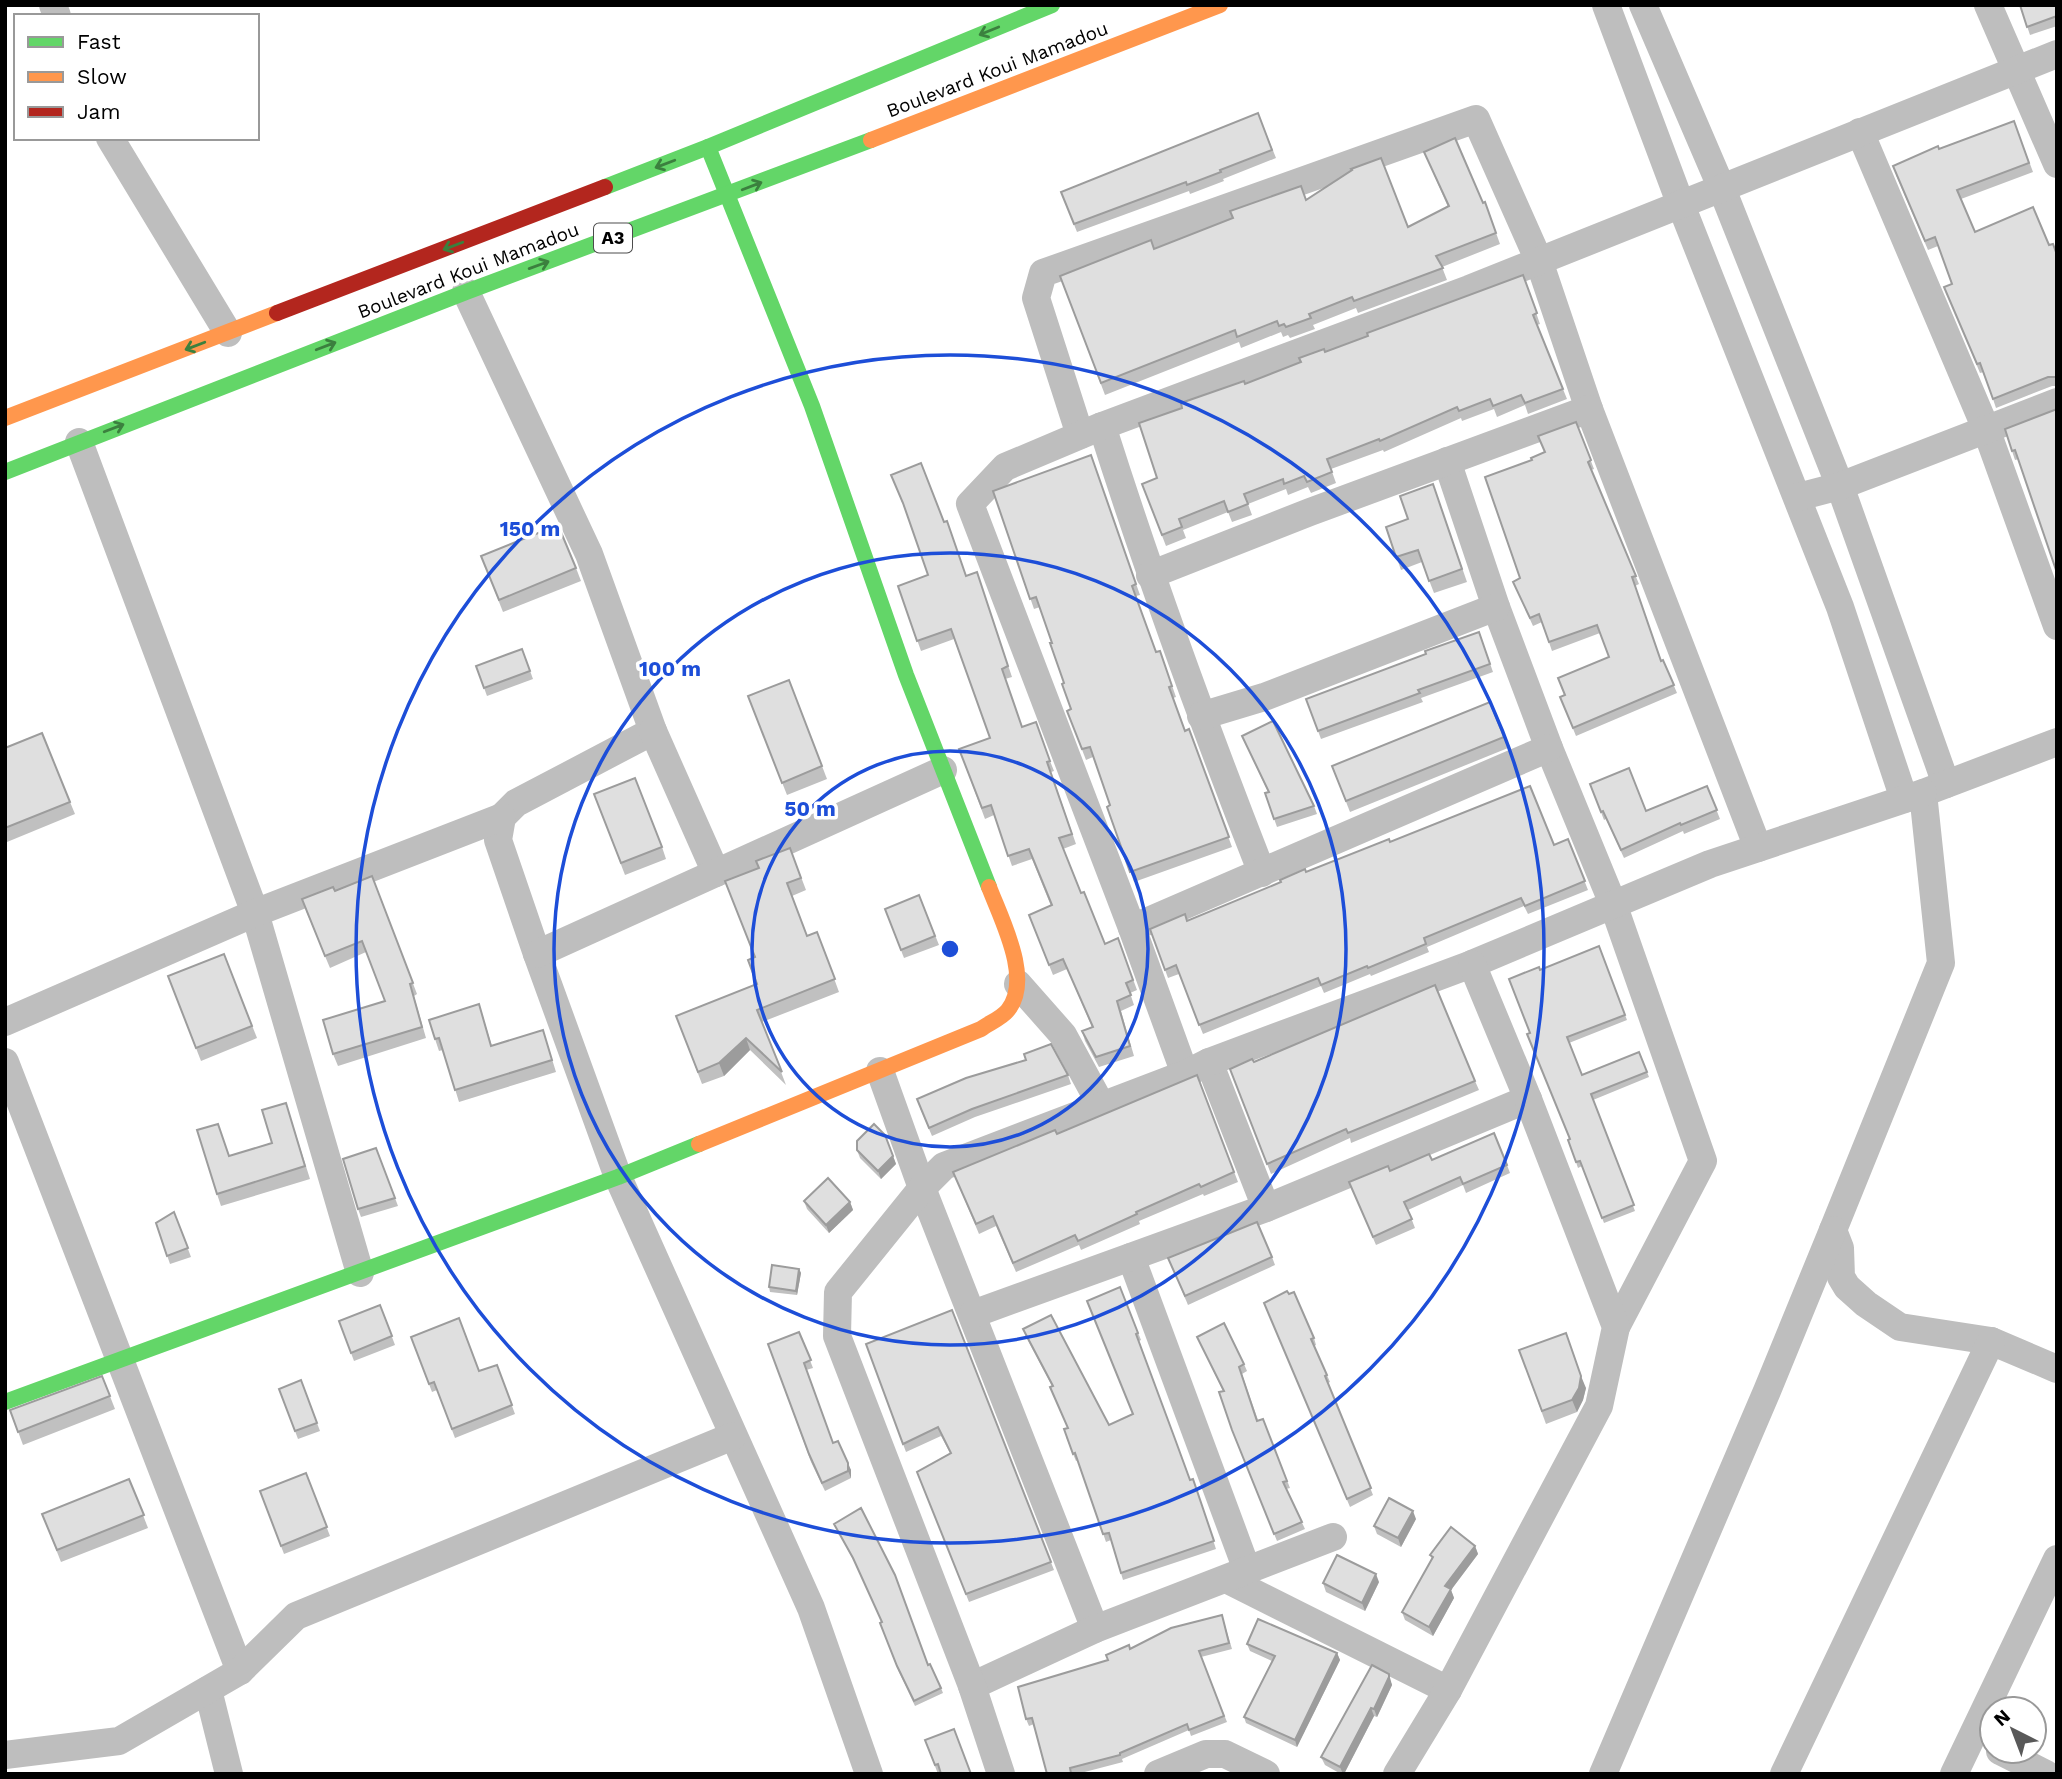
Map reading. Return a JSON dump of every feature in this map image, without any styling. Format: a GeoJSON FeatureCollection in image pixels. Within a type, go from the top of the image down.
{"type":"FeatureCollection","features":[{"type":"Feature","properties":{"kind":"main road","name":"Boulevard Koui Mamadou"},"geometry":{"type":"LineString","coordinates":[[5,418],[708,147],[1052,5]]}},
{"type":"Feature","properties":{"kind":"main road","name":"Boulevard Koui Mamadou"},"geometry":{"type":"LineString","coordinates":[[5,472],[466,292],[727,196],[1220,5]]}},
{"type":"Feature","properties":{"kind":"main road"},"geometry":{"type":"LineString","coordinates":[[5,1402],[618,1177],[981,1029],[1008,1010],[1018,984],[1015,955],[906,675],[812,406],[708,147]]}},
{"type":"Feature","properties":{"kind":"street"},"geometry":{"type":"LineString","coordinates":[[1606,5],[1681,205],[1840,607],[1924,792]]}},
{"type":"Feature","properties":{"kind":"street"},"geometry":{"type":"LineString","coordinates":[[1603,1774],[1767,1391],[1941,964],[1924,792],[1840,486],[1722,189],[1643,5]]}},
{"type":"Feature","properties":{"kind":"street"},"geometry":{"type":"LineString","coordinates":[[1988,5],[2057,164]]}},
{"type":"Feature","properties":{"kind":"street"},"geometry":{"type":"LineString","coordinates":[[1266,1209],[1132,928],[970,504],[1004,467],[1091,430],[1539,261],[2057,54]]}},
{"type":"Feature","properties":{"kind":"street"},"geometry":{"type":"LineString","coordinates":[[1262,873],[1200,716],[1150,575],[1036,298],[1043,272],[1476,119],[1539,261],[1589,409],[1758,848]]}},
{"type":"Feature","properties":{"kind":"street"},"geometry":{"type":"LineString","coordinates":[[1860,132],[1986,429],[2057,626]]}},
{"type":"Feature","properties":{"kind":"street"},"geometry":{"type":"LineString","coordinates":[[111,140],[228,333]]}},
{"type":"Feature","properties":{"kind":"street"},"geometry":{"type":"LineString","coordinates":[[466,292],[589,554],[653,731],[716,873]]}},
{"type":"Feature","properties":{"kind":"street"},"geometry":{"type":"LineString","coordinates":[[1798,497],[1840,486],[2057,402]]}},
{"type":"Feature","properties":{"kind":"street"},"geometry":{"type":"LineString","coordinates":[[1150,575],[1589,409]]}},
{"type":"Feature","properties":{"kind":"street"},"geometry":{"type":"LineString","coordinates":[[79,442],[255,914],[359,1273]]}},
{"type":"Feature","properties":{"kind":"street"},"geometry":{"type":"LineString","coordinates":[[1397,1774],[1448,1690],[1599,1406],[1616,1327],[1703,1161],[1613,904],[1549,748],[1496,607],[1447,461]]}},
{"type":"Feature","properties":{"kind":"street"},"geometry":{"type":"LineString","coordinates":[[1200,716],[1264,697],[1496,607]]}},
{"type":"Feature","properties":{"kind":"street"},"geometry":{"type":"LineString","coordinates":[[5,1022],[255,914],[502,817],[516,803],[653,731]]}},
{"type":"Feature","properties":{"kind":"street"},"geometry":{"type":"LineString","coordinates":[[1001,1774],[972,1685],[836,1336],[838,1292],[922,1188],[944,1166],[1472,964],[1710,864],[1924,792],[2057,742]]}},
{"type":"Feature","properties":{"kind":"street"},"geometry":{"type":"LineString","coordinates":[[1132,928],[1549,748]]}},
{"type":"Feature","properties":{"kind":"street"},"geometry":{"type":"LineString","coordinates":[[537,954],[943,770]]}},
{"type":"Feature","properties":{"kind":"street"},"geometry":{"type":"LineString","coordinates":[[502,817],[498,839],[618,1177],[811,1608],[869,1774]]}},
{"type":"Feature","properties":{"kind":"street"},"geometry":{"type":"LineString","coordinates":[[1472,964],[1528,1099],[1616,1327]]}},
{"type":"Feature","properties":{"kind":"street"},"geometry":{"type":"LineString","coordinates":[[1018,984],[1063,1035],[1101,1105]]}},
{"type":"Feature","properties":{"kind":"street"},"geometry":{"type":"LineString","coordinates":[[5,1062],[240,1671]]}},
{"type":"Feature","properties":{"kind":"street"},"geometry":{"type":"LineString","coordinates":[[880,1071],[922,1188],[1095,1629]]}},
{"type":"Feature","properties":{"kind":"street"},"geometry":{"type":"LineString","coordinates":[[973,1314],[1266,1209],[1528,1099]]}},
{"type":"Feature","properties":{"kind":"street"},"geometry":{"type":"LineString","coordinates":[[1833,1230],[1840,1248],[1841,1276],[1847,1287],[1866,1304],[1900,1327],[1991,1341],[2057,1369]]}},
{"type":"Feature","properties":{"kind":"street"},"geometry":{"type":"LineString","coordinates":[[1131,1257],[1236,1575],[1448,1690]]}},
{"type":"Feature","properties":{"kind":"street"},"geometry":{"type":"LineString","coordinates":[[1784,1774],[1991,1341]]}},
{"type":"Feature","properties":{"kind":"street"},"geometry":{"type":"LineString","coordinates":[[5,1755],[119,1741],[240,1671],[296,1616],[733,1436]]}},
{"type":"Feature","properties":{"kind":"street"},"geometry":{"type":"LineString","coordinates":[[972,1685],[1095,1629],[1334,1537]]}},
{"type":"Feature","properties":{"kind":"street"},"geometry":{"type":"LineString","coordinates":[[2001,1695],[2057,1559]]}},
{"type":"Feature","properties":{"kind":"street"},"geometry":{"type":"LineString","coordinates":[[208,1690],[229,1774]]}},
{"type":"Feature","properties":{"kind":"street"},"geometry":{"type":"LineString","coordinates":[[1954,1774],[1978,1747]]}},
{"type":"Feature","properties":{"kind":"street"},"geometry":{"type":"LineString","coordinates":[[1158,1774],[1206,1754],[1224,1754],[1266,1774]]}},
{"type":"Feature","properties":{"kind":"street"},"geometry":{"type":"LineString","coordinates":[[2028,1765],[2046,1774]]}},
{"type":"Feature","properties":{"kind":"building"},"geometry":{"type":"Polygon","coordinates":[[[2020,5],[2057,5],[2057,16],[2027,27],[2020,5]]]}},
{"type":"Feature","properties":{"kind":"building"},"geometry":{"type":"Polygon","coordinates":[[[1258,113],[1272,150],[1187,185],[1186,182],[1074,224],[1061,192],[1258,113]]]}},
{"type":"Feature","properties":{"kind":"building"},"geometry":{"type":"Polygon","coordinates":[[[2014,121],[2029,163],[1957,190],[1975,232],[2033,207],[2049,245],[2053,244],[2057,255],[2057,377],[2048,377],[1993,399],[1980,363],[1977,364],[1944,287],[1952,284],[1935,237],[1925,241],[1893,166],[1938,146],[1939,149],[2014,121]]]}},
{"type":"Feature","properties":{"kind":"building"},"geometry":{"type":"Polygon","coordinates":[[[1455,138],[1483,203],[1485,202],[1496,233],[1436,256],[1443,268],[1354,301],[1352,297],[1309,314],[1311,318],[1286,327],[1284,324],[1279,326],[1277,321],[1237,337],[1235,330],[1101,383],[1060,276],[1151,240],[1154,249],[1233,218],[1230,211],[1301,186],[1306,200],[1351,169],[1381,158],[1408,227],[1449,206],[1424,152],[1455,138]]]}},
{"type":"Feature","properties":{"kind":"building"},"geometry":{"type":"Polygon","coordinates":[[[1523,275],[1537,313],[1533,315],[1563,389],[1525,403],[1521,395],[1493,406],[1490,399],[1459,411],[1457,407],[1380,441],[1379,439],[1327,459],[1332,472],[1307,482],[1304,476],[1284,484],[1283,479],[1244,494],[1248,504],[1228,512],[1224,501],[1179,519],[1182,527],[1162,535],[1142,484],[1157,478],[1139,423],[1182,408],[1181,403],[1244,381],[1245,384],[1301,362],[1299,358],[1324,349],[1325,352],[1368,336],[1367,333],[1523,275]]]}},
{"type":"Feature","properties":{"kind":"building"},"geometry":{"type":"Polygon","coordinates":[[[2057,409],[2057,573],[2015,450],[2012,451],[2005,429],[2057,409]]]}},
{"type":"Feature","properties":{"kind":"building"},"geometry":{"type":"Polygon","coordinates":[[[1576,422],[1591,460],[1588,462],[1636,576],[1632,577],[1661,661],[1663,660],[1674,685],[1573,728],[1560,697],[1565,695],[1558,678],[1609,657],[1597,625],[1549,642],[1539,614],[1530,618],[1513,582],[1520,578],[1485,477],[1532,460],[1531,458],[1545,452],[1538,436],[1576,422]]]}},
{"type":"Feature","properties":{"kind":"building"},"geometry":{"type":"Polygon","coordinates":[[[1091,455],[1136,584],[1132,586],[1156,652],[1160,651],[1172,686],[1169,687],[1185,731],[1189,729],[1229,837],[1130,872],[1090,747],[1082,749],[1067,711],[1071,709],[1052,643],[1036,597],[1030,599],[993,491],[1091,455]]]}},
{"type":"Feature","properties":{"kind":"building"},"geometry":{"type":"Polygon","coordinates":[[[921,463],[944,522],[947,521],[966,576],[977,572],[1008,666],[1002,669],[1022,727],[1036,722],[1072,834],[1059,838],[1081,893],[1084,892],[1105,944],[1118,938],[1133,980],[1126,983],[1131,995],[1117,1001],[1130,1046],[1096,1057],[1082,1031],[1093,1027],[1063,959],[1049,965],[1029,915],[1052,905],[1029,849],[1008,856],[991,805],[982,808],[959,749],[990,738],[951,629],[917,641],[898,586],[928,575],[891,475],[921,463]]]}},
{"type":"Feature","properties":{"kind":"building"},"geometry":{"type":"Polygon","coordinates":[[[1433,484],[1462,569],[1429,581],[1418,550],[1396,557],[1386,527],[1408,519],[1400,496],[1433,484]]]}},
{"type":"Feature","properties":{"kind":"building"},"geometry":{"type":"Polygon","coordinates":[[[558,525],[576,568],[499,600],[481,556],[558,525]]]}},
{"type":"Feature","properties":{"kind":"building"},"geometry":{"type":"Polygon","coordinates":[[[1479,632],[1490,664],[1318,731],[1306,699],[1479,632]]]}},
{"type":"Feature","properties":{"kind":"building"},"geometry":{"type":"Polygon","coordinates":[[[522,649],[530,671],[484,688],[476,666],[522,649]]]}},
{"type":"Feature","properties":{"kind":"building"},"geometry":{"type":"Polygon","coordinates":[[[789,680],[822,766],[782,783],[748,696],[789,680]]]}},
{"type":"Feature","properties":{"kind":"building"},"geometry":{"type":"Polygon","coordinates":[[[1490,702],[1504,737],[1346,801],[1332,766],[1490,702]]]}},
{"type":"Feature","properties":{"kind":"building"},"geometry":{"type":"Polygon","coordinates":[[[1273,721],[1314,806],[1274,819],[1265,793],[1269,792],[1242,736],[1273,721]]]}},
{"type":"Feature","properties":{"kind":"building"},"geometry":{"type":"Polygon","coordinates":[[[42,733],[70,802],[5,828],[5,748],[42,733]]]}},
{"type":"Feature","properties":{"kind":"building"},"geometry":{"type":"Polygon","coordinates":[[[1629,768],[1646,811],[1707,786],[1717,810],[1681,825],[1680,823],[1621,850],[1590,784],[1629,768]]]}},
{"type":"Feature","properties":{"kind":"building"},"geometry":{"type":"Polygon","coordinates":[[[635,778],[662,847],[621,863],[594,794],[635,778]]]}},
{"type":"Feature","properties":{"kind":"building"},"geometry":{"type":"Polygon","coordinates":[[[1530,786],[1554,845],[1568,839],[1585,881],[1525,906],[1521,898],[1424,938],[1426,944],[1368,968],[1367,966],[1321,985],[1318,978],[1199,1025],[1176,965],[1165,970],[1150,929],[1185,914],[1187,921],[1281,882],[1280,880],[1305,869],[1306,872],[1389,839],[1390,842],[1530,786]]]}},
{"type":"Feature","properties":{"kind":"building"},"geometry":{"type":"Polygon","coordinates":[[[790,848],[801,878],[787,883],[807,936],[817,932],[835,979],[757,1010],[782,1072],[746,1038],[719,1063],[698,1072],[676,1016],[757,984],[748,960],[755,957],[725,881],[759,868],[756,861],[790,848]]]}},
{"type":"Feature","properties":{"kind":"building"},"geometry":{"type":"Polygon","coordinates":[[[372,876],[413,983],[410,984],[422,1027],[333,1054],[323,1020],[385,1001],[362,941],[325,956],[302,899],[333,887],[335,891],[372,876]]]}},
{"type":"Feature","properties":{"kind":"building"},"geometry":{"type":"Polygon","coordinates":[[[919,895],[935,936],[901,950],[885,909],[919,895]]]}},
{"type":"Feature","properties":{"kind":"building"},"geometry":{"type":"Polygon","coordinates":[[[1599,946],[1625,1015],[1567,1037],[1582,1075],[1639,1052],[1647,1072],[1591,1094],[1634,1205],[1602,1218],[1580,1161],[1576,1162],[1568,1140],[1570,1139],[1527,1034],[1530,1033],[1509,979],[1539,967],[1540,970],[1599,946]]]}},
{"type":"Feature","properties":{"kind":"building"},"geometry":{"type":"Polygon","coordinates":[[[224,954],[252,1026],[196,1048],[168,976],[224,954]]]}},
{"type":"Feature","properties":{"kind":"building"},"geometry":{"type":"Polygon","coordinates":[[[1435,985],[1475,1081],[1348,1133],[1346,1129],[1267,1164],[1230,1069],[1252,1059],[1254,1062],[1435,985]]]}},
{"type":"Feature","properties":{"kind":"building"},"geometry":{"type":"Polygon","coordinates":[[[479,1004],[491,1046],[543,1030],[552,1060],[455,1090],[439,1038],[435,1039],[429,1020],[479,1004]]]}},
{"type":"Feature","properties":{"kind":"building"},"geometry":{"type":"Polygon","coordinates":[[[1051,1044],[1068,1075],[972,1109],[929,1128],[917,1099],[966,1078],[1026,1060],[1024,1054],[1051,1044]]]}},
{"type":"Feature","properties":{"kind":"building"},"geometry":{"type":"Polygon","coordinates":[[[1197,1075],[1234,1172],[1201,1187],[1199,1184],[1078,1241],[1075,1235],[1013,1263],[993,1216],[976,1224],[953,1172],[1055,1130],[1057,1134],[1197,1075]]]}},
{"type":"Feature","properties":{"kind":"building"},"geometry":{"type":"Polygon","coordinates":[[[286,1103],[305,1166],[217,1194],[197,1130],[218,1124],[229,1156],[272,1143],[262,1110],[286,1103]]]}},
{"type":"Feature","properties":{"kind":"building"},"geometry":{"type":"Polygon","coordinates":[[[874,1124],[885,1135],[893,1156],[878,1171],[857,1150],[857,1141],[874,1124]]]}},
{"type":"Feature","properties":{"kind":"building"},"geometry":{"type":"Polygon","coordinates":[[[1494,1133],[1507,1165],[1463,1184],[1460,1177],[1404,1202],[1412,1219],[1373,1237],[1349,1182],[1388,1166],[1390,1171],[1429,1154],[1432,1160],[1494,1133]]]}},
{"type":"Feature","properties":{"kind":"building"},"geometry":{"type":"Polygon","coordinates":[[[376,1148],[395,1198],[358,1209],[343,1159],[376,1148]]]}},
{"type":"Feature","properties":{"kind":"building"},"geometry":{"type":"Polygon","coordinates":[[[828,1178],[850,1202],[826,1225],[804,1201],[828,1178]]]}},
{"type":"Feature","properties":{"kind":"building"},"geometry":{"type":"Polygon","coordinates":[[[174,1212],[188,1248],[167,1256],[156,1223],[174,1212]]]}},
{"type":"Feature","properties":{"kind":"building"},"geometry":{"type":"Polygon","coordinates":[[[1257,1222],[1272,1257],[1185,1296],[1168,1258],[1257,1222]]]}},
{"type":"Feature","properties":{"kind":"building"},"geometry":{"type":"Polygon","coordinates":[[[772,1265],[799,1269],[796,1291],[769,1287],[772,1265]]]}},
{"type":"Feature","properties":{"kind":"building"},"geometry":{"type":"Polygon","coordinates":[[[1120,1287],[1214,1541],[1121,1573],[1109,1533],[1103,1534],[1075,1453],[1073,1454],[1064,1429],[1068,1428],[1050,1387],[1053,1386],[1023,1329],[1051,1315],[1109,1425],[1133,1414],[1087,1301],[1120,1287]]]}},
{"type":"Feature","properties":{"kind":"building"},"geometry":{"type":"Polygon","coordinates":[[[1287,1291],[1289,1294],[1294,1292],[1314,1338],[1311,1339],[1327,1375],[1325,1376],[1371,1488],[1347,1499],[1264,1303],[1287,1291]]]}},
{"type":"Feature","properties":{"kind":"building"},"geometry":{"type":"Polygon","coordinates":[[[380,1305],[392,1336],[351,1353],[339,1321],[380,1305]]]}},
{"type":"Feature","properties":{"kind":"building"},"geometry":{"type":"Polygon","coordinates":[[[952,1310],[1051,1562],[966,1594],[917,1472],[951,1453],[938,1427],[903,1444],[866,1344],[952,1310]]]}},
{"type":"Feature","properties":{"kind":"building"},"geometry":{"type":"Polygon","coordinates":[[[459,1318],[479,1371],[497,1365],[512,1405],[452,1429],[434,1382],[429,1384],[411,1337],[459,1318]]]}},
{"type":"Feature","properties":{"kind":"building"},"geometry":{"type":"Polygon","coordinates":[[[1224,1323],[1244,1364],[1239,1367],[1257,1421],[1263,1419],[1287,1481],[1283,1482],[1302,1522],[1274,1534],[1232,1430],[1219,1392],[1224,1391],[1197,1337],[1224,1323]]]}},
{"type":"Feature","properties":{"kind":"building"},"geometry":{"type":"Polygon","coordinates":[[[799,1332],[811,1360],[804,1363],[833,1443],[838,1441],[848,1463],[848,1471],[822,1483],[768,1344],[799,1332]]]}},
{"type":"Feature","properties":{"kind":"building"},"geometry":{"type":"Polygon","coordinates":[[[1566,1333],[1581,1376],[1579,1388],[1572,1400],[1542,1411],[1519,1350],[1566,1333]]]}},
{"type":"Feature","properties":{"kind":"building"},"geometry":{"type":"Polygon","coordinates":[[[102,1376],[110,1396],[18,1432],[10,1410],[102,1376]]]}},
{"type":"Feature","properties":{"kind":"building"},"geometry":{"type":"Polygon","coordinates":[[[301,1380],[317,1423],[295,1431],[279,1389],[301,1380]]]}},
{"type":"Feature","properties":{"kind":"building"},"geometry":{"type":"Polygon","coordinates":[[[306,1473],[327,1527],[281,1546],[260,1491],[306,1473]]]}},
{"type":"Feature","properties":{"kind":"building"},"geometry":{"type":"Polygon","coordinates":[[[129,1479],[144,1515],[57,1550],[42,1514],[129,1479]]]}},
{"type":"Feature","properties":{"kind":"building"},"geometry":{"type":"Polygon","coordinates":[[[1389,1498],[1413,1511],[1398,1538],[1374,1526],[1389,1498]]]}},
{"type":"Feature","properties":{"kind":"building"},"geometry":{"type":"Polygon","coordinates":[[[861,1508],[895,1575],[928,1665],[930,1664],[941,1688],[914,1701],[897,1666],[880,1623],[882,1622],[853,1558],[834,1524],[861,1508]]]}},
{"type":"Feature","properties":{"kind":"building"},"geometry":{"type":"Polygon","coordinates":[[[1451,1527],[1475,1546],[1445,1586],[1451,1589],[1429,1627],[1402,1612],[1433,1557],[1430,1555],[1451,1527]]]}},
{"type":"Feature","properties":{"kind":"building"},"geometry":{"type":"Polygon","coordinates":[[[1337,1555],[1376,1574],[1362,1603],[1323,1583],[1337,1555]]]}},
{"type":"Feature","properties":{"kind":"building"},"geometry":{"type":"Polygon","coordinates":[[[1222,1615],[1229,1643],[1199,1651],[1224,1716],[1189,1730],[1187,1724],[1120,1755],[1070,1768],[1071,1773],[1047,1774],[1032,1718],[1026,1719],[1018,1687],[1108,1660],[1106,1655],[1129,1645],[1130,1649],[1171,1628],[1222,1615]]]}},
{"type":"Feature","properties":{"kind":"building"},"geometry":{"type":"Polygon","coordinates":[[[1258,1619],[1337,1653],[1295,1740],[1244,1717],[1275,1656],[1247,1644],[1258,1619]]]}},
{"type":"Feature","properties":{"kind":"building"},"geometry":{"type":"Polygon","coordinates":[[[1372,1665],[1389,1674],[1389,1677],[1374,1709],[1371,1708],[1340,1767],[1321,1757],[1372,1665]]]}},
{"type":"Feature","properties":{"kind":"building"},"geometry":{"type":"Polygon","coordinates":[[[954,1729],[971,1774],[941,1774],[925,1740],[954,1729]]]}},
{"type":"Feature","properties":{"kind":"traffic: fast"},"geometry":{"type":"LineString","coordinates":[[605,187],[1052,5]]}},
{"type":"Feature","properties":{"kind":"traffic: fast"},"geometry":{"type":"LineString","coordinates":[[5,472],[466,292],[871,140]]}},
{"type":"Feature","properties":{"kind":"traffic: fast"},"geometry":{"type":"LineString","coordinates":[[708,147],[812,406],[906,675],[989,887]]}},
{"type":"Feature","properties":{"kind":"traffic: fast"},"geometry":{"type":"LineString","coordinates":[[5,1402],[618,1177],[699,1144]]}},
{"type":"Feature","properties":{"kind":"traffic: slow"},"geometry":{"type":"LineString","coordinates":[[871,140],[1220,5]]}},
{"type":"Feature","properties":{"kind":"traffic: slow"},"geometry":{"type":"LineString","coordinates":[[5,418],[277,313]]}},
{"type":"Feature","properties":{"kind":"traffic: slow"},"geometry":{"type":"LineString","coordinates":[[699,1144],[981,1029],[1005,1013],[1015,997],[1016,966],[1007,932],[989,887]]}},
{"type":"Feature","properties":{"kind":"traffic: jam"},"geometry":{"type":"LineString","coordinates":[[277,313],[605,187]]}}]}
